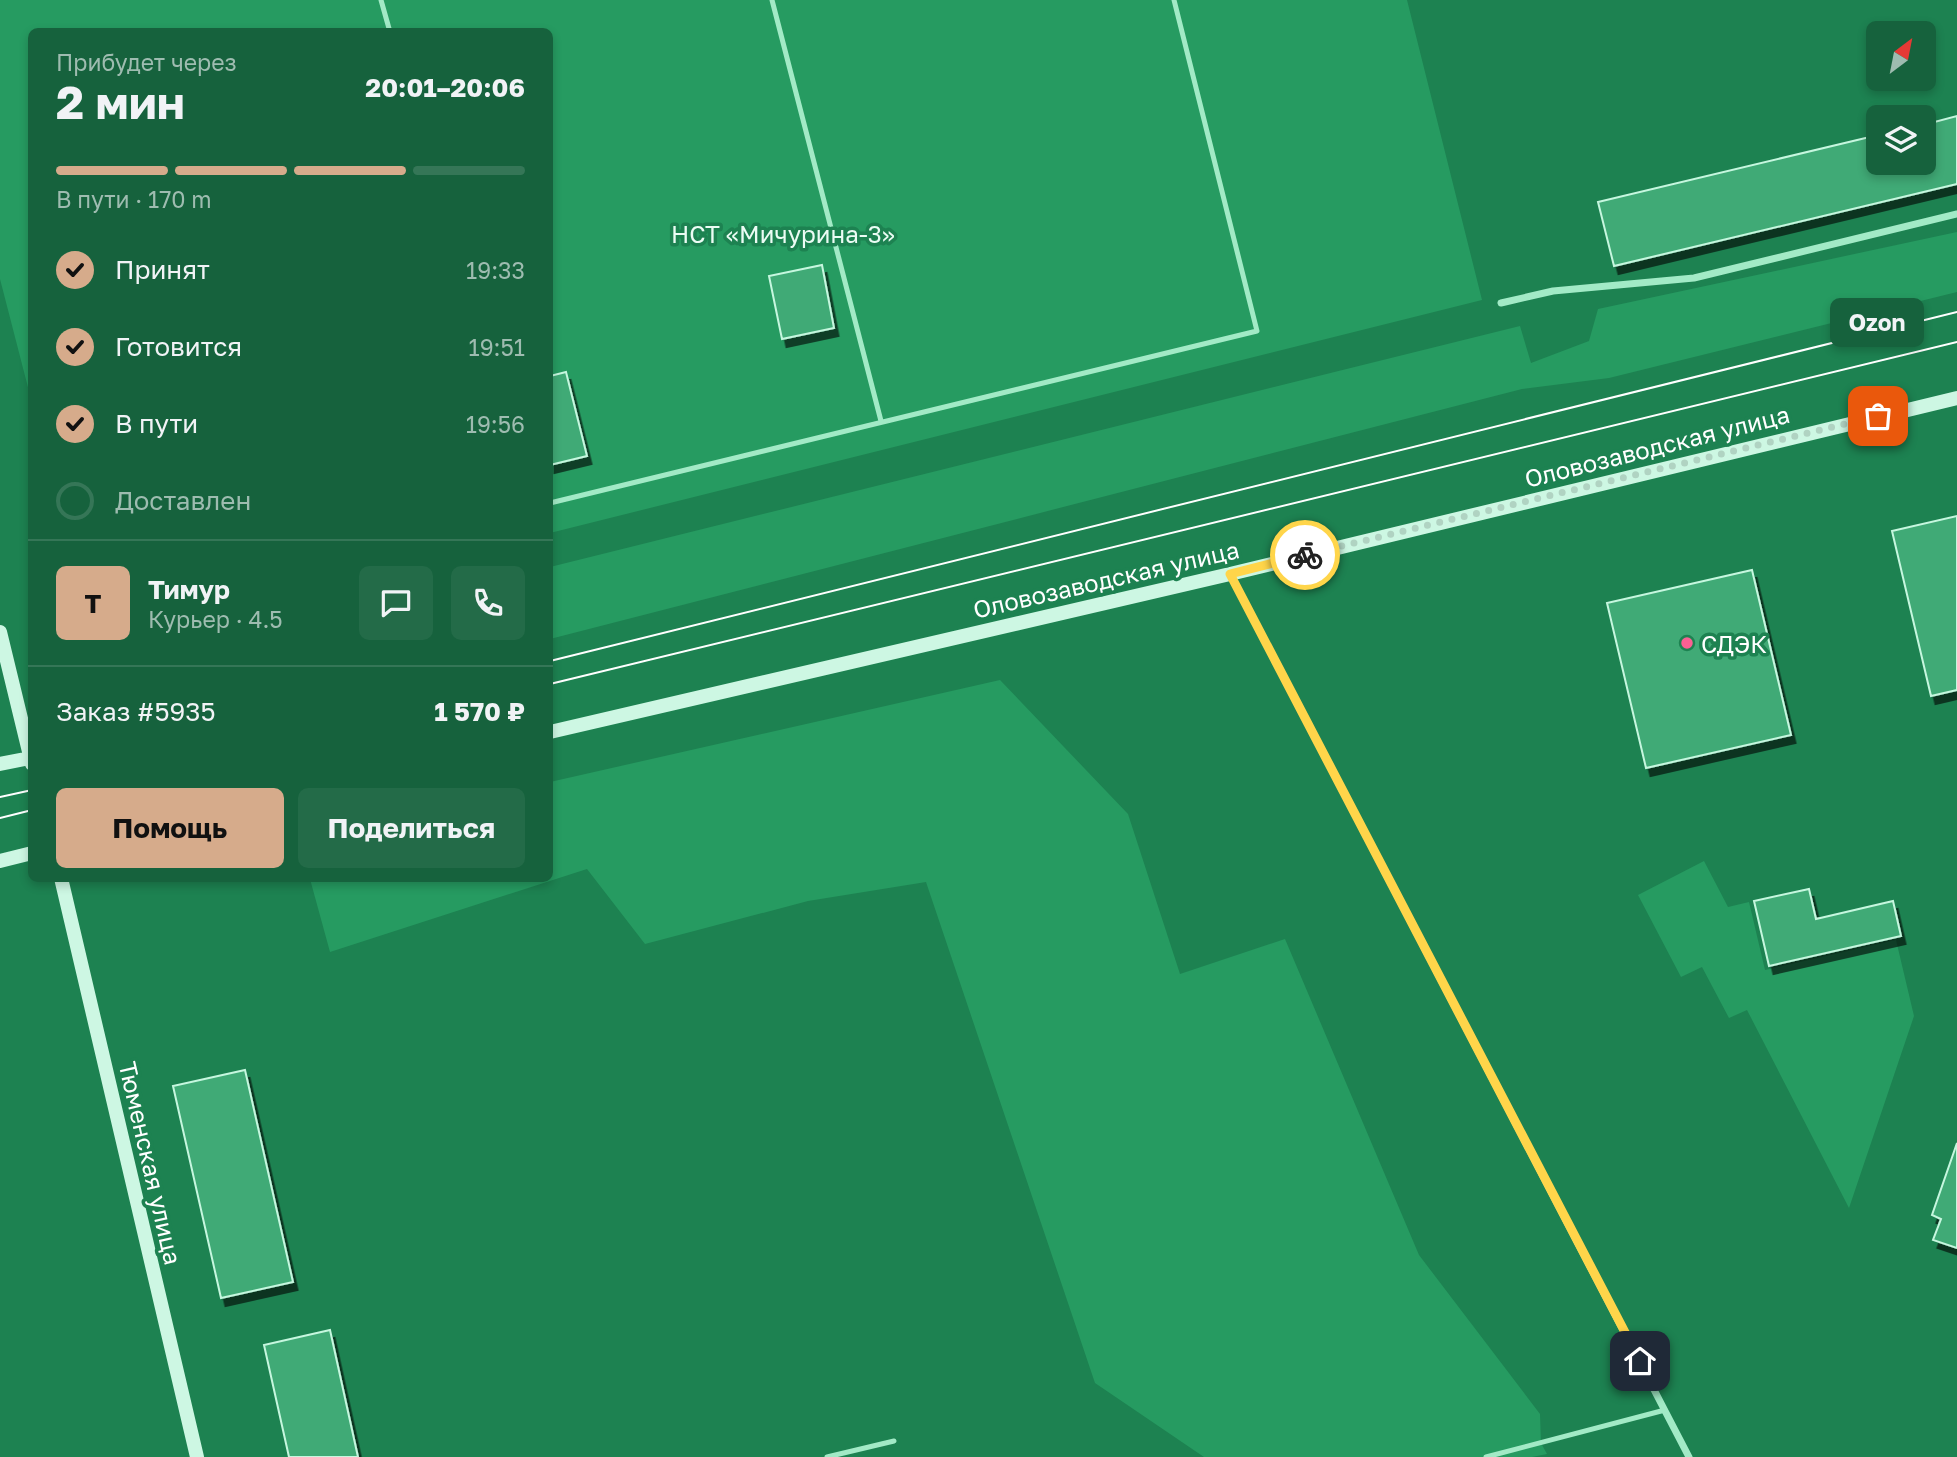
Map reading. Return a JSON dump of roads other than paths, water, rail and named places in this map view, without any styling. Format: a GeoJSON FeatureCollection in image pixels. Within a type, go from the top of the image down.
{"type":"FeatureCollection","features":[{"type":"Feature","properties":{"kind":"street"},"geometry":{"type":"LineString","coordinates":[[1501,303],[1553,291],[1694,278],[1957,214]]}},
{"type":"Feature","properties":{"kind":"street","name":"Оловозаводская улица"},"geometry":{"type":"LineString","coordinates":[[553,731],[1230,574],[1957,398]]}},
{"type":"Feature","properties":{"kind":"street"},"geometry":{"type":"LineString","coordinates":[[1230,574],[1689,1457]]}},
{"type":"Feature","properties":{"kind":"street"},"geometry":{"type":"LineString","coordinates":[[0,632],[28,749]]}},
{"type":"Feature","properties":{"kind":"street"},"geometry":{"type":"LineString","coordinates":[[0,764],[28,761]]}},
{"type":"Feature","properties":{"kind":"street"},"geometry":{"type":"LineString","coordinates":[[0,860],[28,854]]}},
{"type":"Feature","properties":{"kind":"street","name":"Тюменская улица"},"geometry":{"type":"LineString","coordinates":[[62,882],[197,1457]]}},
{"type":"Feature","properties":{"kind":"lane"},"geometry":{"type":"LineString","coordinates":[[381,0],[389,28]]}},
{"type":"Feature","properties":{"kind":"lane"},"geometry":{"type":"LineString","coordinates":[[772,0],[881,421]]}},
{"type":"Feature","properties":{"kind":"lane"},"geometry":{"type":"LineString","coordinates":[[553,502],[1256,331],[1174,0]]}},
{"type":"Feature","properties":{"kind":"lane"},"geometry":{"type":"LineString","coordinates":[[1486,1457],[1665,1410]]}},
{"type":"Feature","properties":{"kind":"lane"},"geometry":{"type":"LineString","coordinates":[[827,1457],[894,1441]]}},
{"type":"Feature","properties":{"kind":"tram line"},"geometry":{"type":"LineString","coordinates":[[553,660],[1957,312]]}},
{"type":"Feature","properties":{"kind":"tram line"},"geometry":{"type":"LineString","coordinates":[[553,683],[1957,342]]}},
{"type":"Feature","properties":{"kind":"tram line"},"geometry":{"type":"LineString","coordinates":[[0,797],[28,791]]}},
{"type":"Feature","properties":{"kind":"tram line"},"geometry":{"type":"LineString","coordinates":[[0,818],[28,811]]}},
{"type":"Feature","properties":{"kind":"place","name":"Ozon"},"geometry":{"type":"Point","coordinates":[1878,416]}},
{"type":"Feature","properties":{"kind":"place","name":"СДЭК"},"geometry":{"type":"Point","coordinates":[1687,643]}},
{"type":"Feature","properties":{"kind":"park label","name":"НСТ «Мичурина-3»"},"geometry":{"type":"Point","coordinates":[783,233]}}]}
